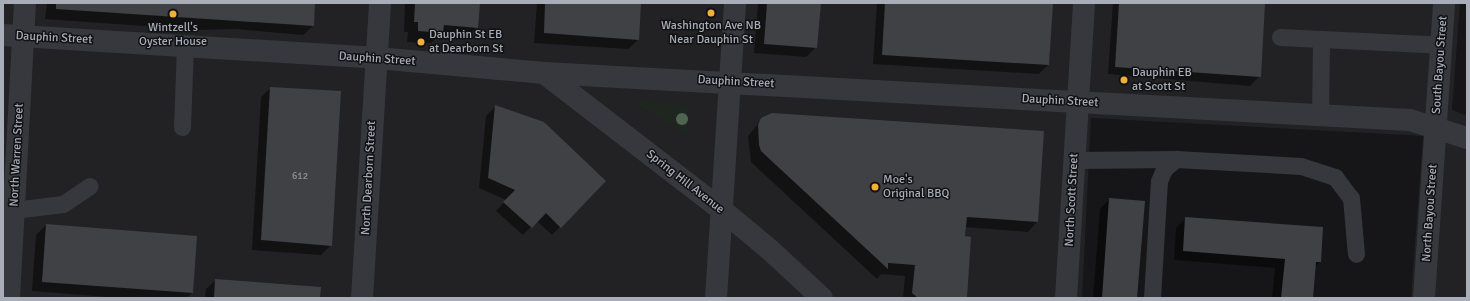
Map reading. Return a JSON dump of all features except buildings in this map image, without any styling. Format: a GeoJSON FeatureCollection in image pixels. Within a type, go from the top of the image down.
{"type":"FeatureCollection","features":[{"type":"Feature","properties":{"kind":"street","name":"North Warren Street"},"geometry":{"type":"LineString","coordinates":[[9,298],[14,210],[13,35],[26,3]]}},
{"type":"Feature","properties":{"kind":"street","name":"North Dearborn Street"},"geometry":{"type":"LineString","coordinates":[[362,298],[380,3]]}},
{"type":"Feature","properties":{"kind":"street"},"geometry":{"type":"LineString","coordinates":[[716,298],[735,3]]}},
{"type":"Feature","properties":{"kind":"street","name":"North Scott Street"},"geometry":{"type":"LineString","coordinates":[[1066,298],[1084,3]]}},
{"type":"Feature","properties":{"kind":"street","name":"South Bayou Street"},"geometry":{"type":"LineString","coordinates":[[1436,127],[1444,3]]}},
{"type":"Feature","properties":{"kind":"street","name":"Dauphin Street"},"geometry":{"type":"LineString","coordinates":[[13,35],[377,58],[544,73],[1410,120],[1467,138]]}},
{"type":"Feature","properties":{"kind":"street","name":"Spring Hill Avenue"},"geometry":{"type":"LineString","coordinates":[[544,73],[722,210],[769,249],[822,298]]}},
{"type":"Feature","properties":{"kind":"street","name":"North Bayou Street"},"geometry":{"type":"LineString","coordinates":[[1424,298],[1436,127]]}},
{"type":"Feature","properties":{"kind":"lane"},"geometry":{"type":"LineString","coordinates":[[1280,37],[1441,45]]}},
{"type":"Feature","properties":{"kind":"lane"},"geometry":{"type":"LineString","coordinates":[[1320,115],[1321,39]]}},
{"type":"Feature","properties":{"kind":"lane"},"geometry":{"type":"LineString","coordinates":[[182,127],[185,46]]}},
{"type":"Feature","properties":{"kind":"lane"},"geometry":{"type":"LineString","coordinates":[[1074,160],[1176,159],[1301,166],[1335,177],[1351,198],[1356,254]]}},
{"type":"Feature","properties":{"kind":"lane"},"geometry":{"type":"LineString","coordinates":[[1152,298],[1159,181],[1164,169],[1176,159]]}},
{"type":"Feature","properties":{"kind":"lane"},"geometry":{"type":"LineString","coordinates":[[14,210],[63,204],[90,186]]}},
{"type":"Feature","properties":{"kind":"shaded area"},"geometry":{"type":"Polygon","coordinates":[[[3,3],[1460,3],[1452,110],[1467,116],[1467,298],[1411,298],[1423,136],[1091,118],[1082,298],[3,298],[3,3]]]}},
{"type":"Feature","properties":{"kind":"shaded area"},"geometry":{"type":"Polygon","coordinates":[[[628,99],[690,106],[688,136],[628,99]]]}},
{"type":"Feature","properties":{"kind":"place","name":"Washington Ave NB Near Dauphin St"},"geometry":{"type":"Point","coordinates":[711,13]}},
{"type":"Feature","properties":{"kind":"place","name":"Wintzell's Oyster House"},"geometry":{"type":"Point","coordinates":[173,14]}},
{"type":"Feature","properties":{"kind":"place","name":"Dauphin St EB at Dearborn St"},"geometry":{"type":"Point","coordinates":[421,42]}},
{"type":"Feature","properties":{"kind":"place","name":"Dauphin EB at Scott St"},"geometry":{"type":"Point","coordinates":[1124,80]}},
{"type":"Feature","properties":{"kind":"place","name":"Moe's Original BBQ"},"geometry":{"type":"Point","coordinates":[875,187]}}]}
